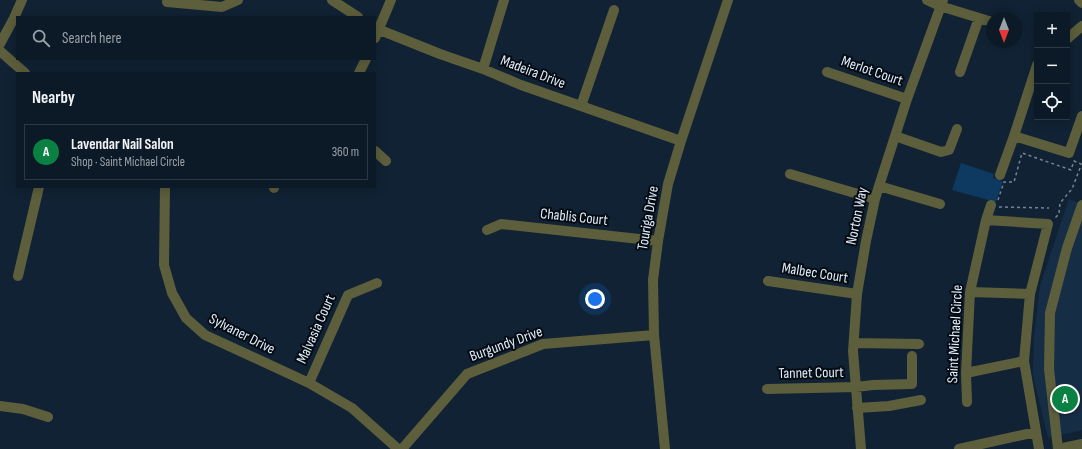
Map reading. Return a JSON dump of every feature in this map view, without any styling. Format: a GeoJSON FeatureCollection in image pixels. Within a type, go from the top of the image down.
{"type":"FeatureCollection","features":[{"type":"Feature","properties":{"kind":"street"},"geometry":{"type":"LineString","coordinates":[[0,44],[22,0]]}},
{"type":"Feature","properties":{"kind":"street"},"geometry":{"type":"LineString","coordinates":[[167,2],[222,6],[238,0]]}},
{"type":"Feature","properties":{"kind":"street"},"geometry":{"type":"LineString","coordinates":[[332,0],[356,16]]}},
{"type":"Feature","properties":{"kind":"street"},"geometry":{"type":"LineString","coordinates":[[376,32],[391,0]]}},
{"type":"Feature","properties":{"kind":"street"},"geometry":{"type":"LineString","coordinates":[[482,69],[504,0]]}},
{"type":"Feature","properties":{"kind":"street","name":"Touriga Drive"},"geometry":{"type":"LineString","coordinates":[[665,449],[654,335],[654,280],[658,242],[668,184],[728,0]]}},
{"type":"Feature","properties":{"kind":"street"},"geometry":{"type":"LineString","coordinates":[[927,0],[942,3],[986,20]]}},
{"type":"Feature","properties":{"kind":"street"},"geometry":{"type":"LineString","coordinates":[[1079,0],[1082,3]]}},
{"type":"Feature","properties":{"kind":"street","name":"Norton Way"},"geometry":{"type":"LineString","coordinates":[[861,449],[853,351],[857,294],[866,241],[878,186],[907,99],[942,3]]}},
{"type":"Feature","properties":{"kind":"street"},"geometry":{"type":"LineString","coordinates":[[581,106],[614,10]]}},
{"type":"Feature","properties":{"kind":"street"},"geometry":{"type":"LineString","coordinates":[[960,72],[979,18]]}},
{"type":"Feature","properties":{"kind":"street"},"geometry":{"type":"LineString","coordinates":[[1070,36],[1082,26]]}},
{"type":"Feature","properties":{"kind":"street","name":"Madeira Drive"},"geometry":{"type":"LineString","coordinates":[[376,32],[482,69],[521,86],[681,141]]}},
{"type":"Feature","properties":{"kind":"street"},"geometry":{"type":"LineString","coordinates":[[0,51],[24,72]]}},
{"type":"Feature","properties":{"kind":"street"},"geometry":{"type":"LineString","coordinates":[[360,72],[366,60]]}},
{"type":"Feature","properties":{"kind":"street","name":"Merlot Court"},"geometry":{"type":"LineString","coordinates":[[827,72],[907,99]]}},
{"type":"Feature","properties":{"kind":"street"},"geometry":{"type":"LineString","coordinates":[[1000,175],[1034,74]]}},
{"type":"Feature","properties":{"kind":"street"},"geometry":{"type":"LineString","coordinates":[[1014,136],[1069,153],[1082,116]]}},
{"type":"Feature","properties":{"kind":"street"},"geometry":{"type":"LineString","coordinates":[[895,136],[941,152],[950,150],[957,129]]}},
{"type":"Feature","properties":{"kind":"street"},"geometry":{"type":"LineString","coordinates":[[376,152],[386,161]]}},
{"type":"Feature","properties":{"kind":"street"},"geometry":{"type":"LineString","coordinates":[[790,174],[875,199]]}},
{"type":"Feature","properties":{"kind":"street"},"geometry":{"type":"LineString","coordinates":[[878,186],[940,204]]}},
{"type":"Feature","properties":{"kind":"street"},"geometry":{"type":"LineString","coordinates":[[18,276],[39,188]]}},
{"type":"Feature","properties":{"kind":"street","name":"Sylvaner Drive"},"geometry":{"type":"LineString","coordinates":[[165,188],[164,265],[172,293],[186,318],[205,335],[309,382],[352,408],[398,449]]}},
{"type":"Feature","properties":{"kind":"street","name":"Saint Michael Circle"},"geometry":{"type":"LineString","coordinates":[[967,402],[966,373],[970,292],[986,220],[995,204]]}},
{"type":"Feature","properties":{"kind":"street"},"geometry":{"type":"LineString","coordinates":[[1082,204],[1067,248],[1050,313],[1049,369],[1058,449],[1082,444]]}},
{"type":"Feature","properties":{"kind":"street"},"geometry":{"type":"LineString","coordinates":[[986,220],[1048,224],[1030,294],[1024,361],[1039,449]]}},
{"type":"Feature","properties":{"kind":"street","name":"Chablis Court"},"geometry":{"type":"LineString","coordinates":[[487,230],[500,224],[658,242]]}},
{"type":"Feature","properties":{"kind":"street","name":"Malbec Court"},"geometry":{"type":"LineString","coordinates":[[768,281],[857,294]]}},
{"type":"Feature","properties":{"kind":"street","name":"Malvasia Court"},"geometry":{"type":"LineString","coordinates":[[309,382],[348,295],[377,283]]}},
{"type":"Feature","properties":{"kind":"street"},"geometry":{"type":"LineString","coordinates":[[970,292],[1030,294]]}},
{"type":"Feature","properties":{"kind":"street","name":"Burgundy Drive"},"geometry":{"type":"LineString","coordinates":[[402,449],[467,374],[543,344],[654,335]]}},
{"type":"Feature","properties":{"kind":"street"},"geometry":{"type":"LineString","coordinates":[[854,343],[919,344]]}},
{"type":"Feature","properties":{"kind":"street","name":"Tannet Court"},"geometry":{"type":"LineString","coordinates":[[767,389],[912,384],[912,356]]}},
{"type":"Feature","properties":{"kind":"street"},"geometry":{"type":"LineString","coordinates":[[966,373],[1024,361]]}},
{"type":"Feature","properties":{"kind":"street"},"geometry":{"type":"LineString","coordinates":[[857,408],[889,406],[920,400]]}},
{"type":"Feature","properties":{"kind":"street"},"geometry":{"type":"LineString","coordinates":[[0,406],[23,409],[48,417]]}},
{"type":"Feature","properties":{"kind":"street"},"geometry":{"type":"LineString","coordinates":[[959,449],[1036,432]]}},
{"type":"Feature","properties":{"kind":"path"},"geometry":{"type":"LineString","coordinates":[[1048,224],[1059,214],[1060,203],[1072,189],[1078,176],[1081,164],[1074,161],[1071,170],[1022,153],[1014,182],[1004,182],[995,204],[1049,208]]}},
{"type":"Feature","properties":{"kind":"shaded area"},"geometry":{"type":"Polygon","coordinates":[[[961,163],[994,174],[993,178],[1003,181],[996,202],[952,190],[961,163]]]}},
{"type":"Feature","properties":{"kind":"shaded area"},"geometry":{"type":"Polygon","coordinates":[[[1069,199],[1082,204],[1082,430],[1048,438],[1033,375],[1034,336],[1040,286],[1069,199]]]}},
{"type":"Feature","properties":{"kind":"place","name":"Lavendar Nail Salon"},"geometry":{"type":"Point","coordinates":[1065,399]}}]}
